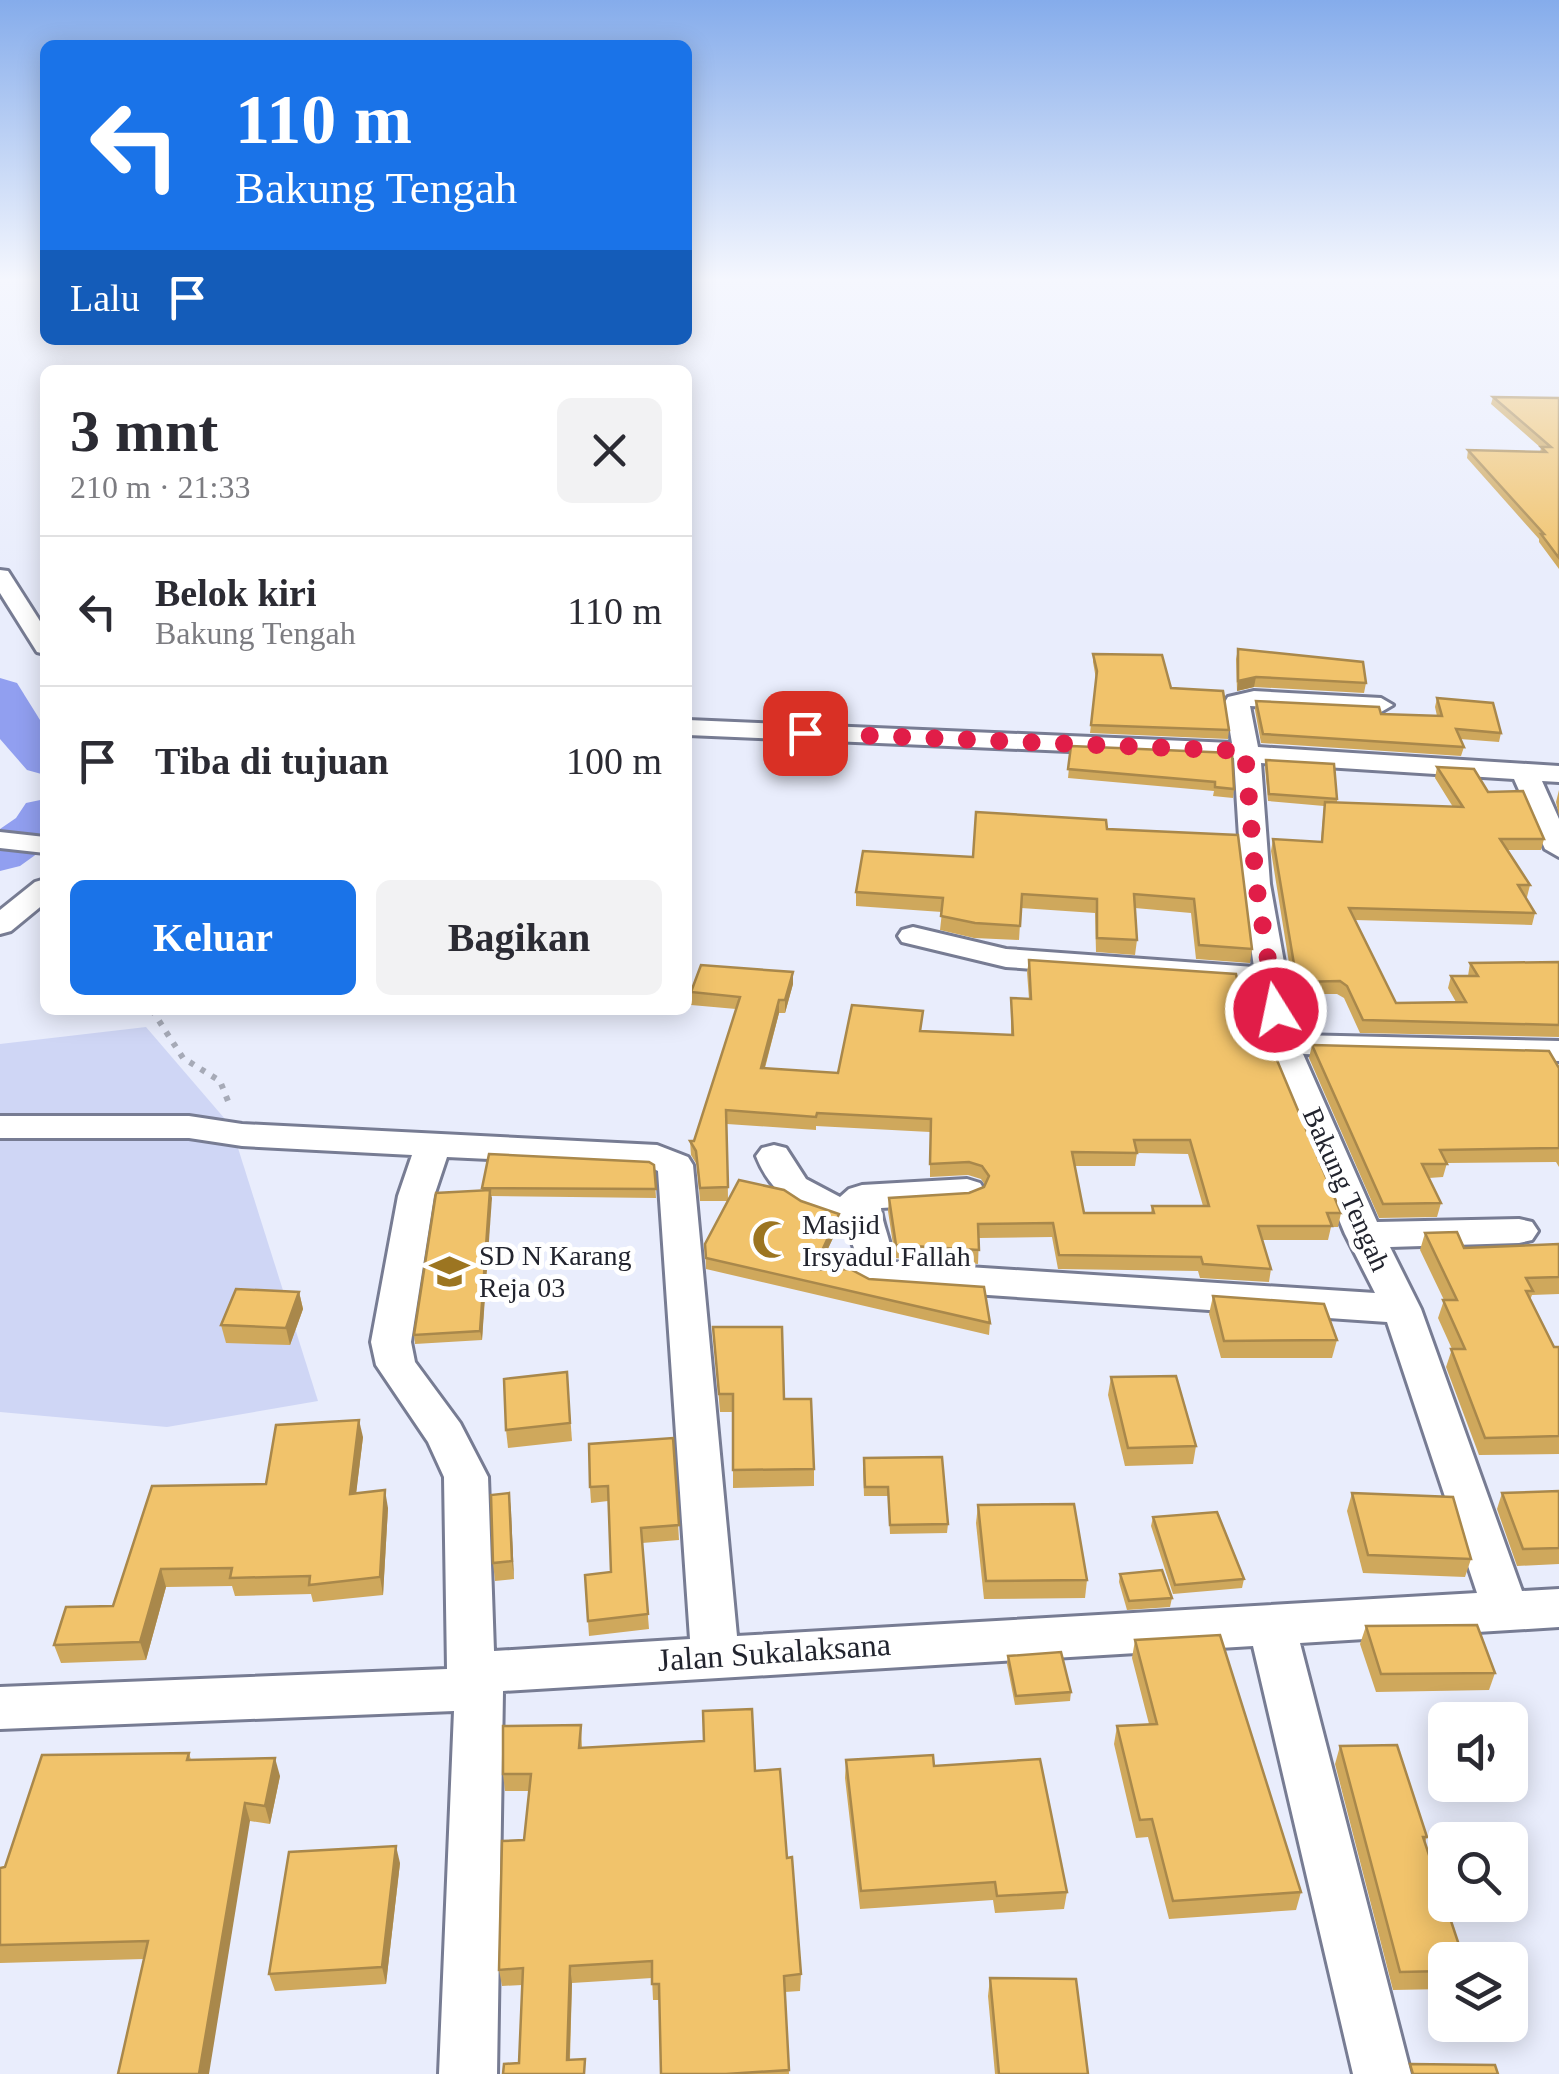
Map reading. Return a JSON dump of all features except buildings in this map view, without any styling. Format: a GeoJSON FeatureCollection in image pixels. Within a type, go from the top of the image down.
{"type":"FeatureCollection","features":[{"type":"Feature","properties":{"kind":"street"},"geometry":{"type":"LineString","coordinates":[[0,576],[40,638]]}},
{"type":"Feature","properties":{"kind":"street","name":"Bakung Tengah"},"geometry":{"type":"LineString","coordinates":[[1381,705],[1244,699],[1235,705],[1246,752],[1256,884],[1282,1044],[1364,1234],[1402,1309],[1506,1610]]}},
{"type":"Feature","properties":{"kind":"street"},"geometry":{"type":"LineString","coordinates":[[692,728],[1246,752],[1559,774]]}},
{"type":"Feature","properties":{"kind":"street"},"geometry":{"type":"LineString","coordinates":[[1484,752],[1559,758]]}},
{"type":"Feature","properties":{"kind":"street"},"geometry":{"type":"LineString","coordinates":[[1524,771],[1559,849]]}},
{"type":"Feature","properties":{"kind":"street"},"geometry":{"type":"LineString","coordinates":[[4,841],[40,845]]}},
{"type":"Feature","properties":{"kind":"street"},"geometry":{"type":"LineString","coordinates":[[0,925],[40,892]]}},
{"type":"Feature","properties":{"kind":"street"},"geometry":{"type":"LineString","coordinates":[[914,936],[1006,958],[1270,977]]}},
{"type":"Feature","properties":{"kind":"street"},"geometry":{"type":"LineString","coordinates":[[1282,1044],[1559,1051]]}},
{"type":"Feature","properties":{"kind":"street"},"geometry":{"type":"LineString","coordinates":[[0,1127],[170,1126],[242,1135],[658,1156],[674,1164],[714,1655]]}},
{"type":"Feature","properties":{"kind":"street"},"geometry":{"type":"LineString","coordinates":[[430,1144],[429,1160],[416,1196],[391,1342],[396,1365],[446,1434],[466,1477],[475,1680],[468,2074]]}},
{"type":"Feature","properties":{"kind":"street"},"geometry":{"type":"LineString","coordinates":[[774,1156],[784,1179],[810,1200],[848,1211],[862,1198],[967,1191]]}},
{"type":"Feature","properties":{"kind":"street"},"geometry":{"type":"LineString","coordinates":[[862,1198],[864,1230],[874,1251],[869,1274],[1402,1309]]}},
{"type":"Feature","properties":{"kind":"street"},"geometry":{"type":"LineString","coordinates":[[1364,1234],[1519,1232]]}},
{"type":"Feature","properties":{"kind":"street","name":"Jalan Sukalaksana"},"geometry":{"type":"LineString","coordinates":[[0,1708],[475,1680],[714,1655],[1559,1608]]}},
{"type":"Feature","properties":{"kind":"street"},"geometry":{"type":"LineString","coordinates":[[1271,1622],[1382,2074]]}},
{"type":"Feature","properties":{"kind":"path"},"geometry":{"type":"LineString","coordinates":[[155,1015],[183,1058],[220,1081],[242,1135]]}},
{"type":"Feature","properties":{"kind":"shaded area"},"geometry":{"type":"Polygon","coordinates":[[[146,1027],[231,1126],[318,1401],[167,1427],[0,1412],[0,1044],[146,1027]]]}},
{"type":"Feature","properties":{"kind":"waterway"},"geometry":{"type":"LineString","coordinates":[[0,693],[14,724],[40,753]]}},
{"type":"Feature","properties":{"kind":"waterway"},"geometry":{"type":"LineString","coordinates":[[0,854],[40,824]]}},
{"type":"Feature","properties":{"kind":"place","name":"Masjid Irsyadul Fallah"},"geometry":{"type":"Point","coordinates":[772,1240]}},
{"type":"Feature","properties":{"kind":"place","name":"SD N Karang Reja 03"},"geometry":{"type":"Point","coordinates":[449,1271]}},
{"type":"Feature","properties":{"kind":"route"},"geometry":{"type":"LineString","coordinates":[[805,733],[1245,751],[1256,884],[1276,1010]]}}]}
